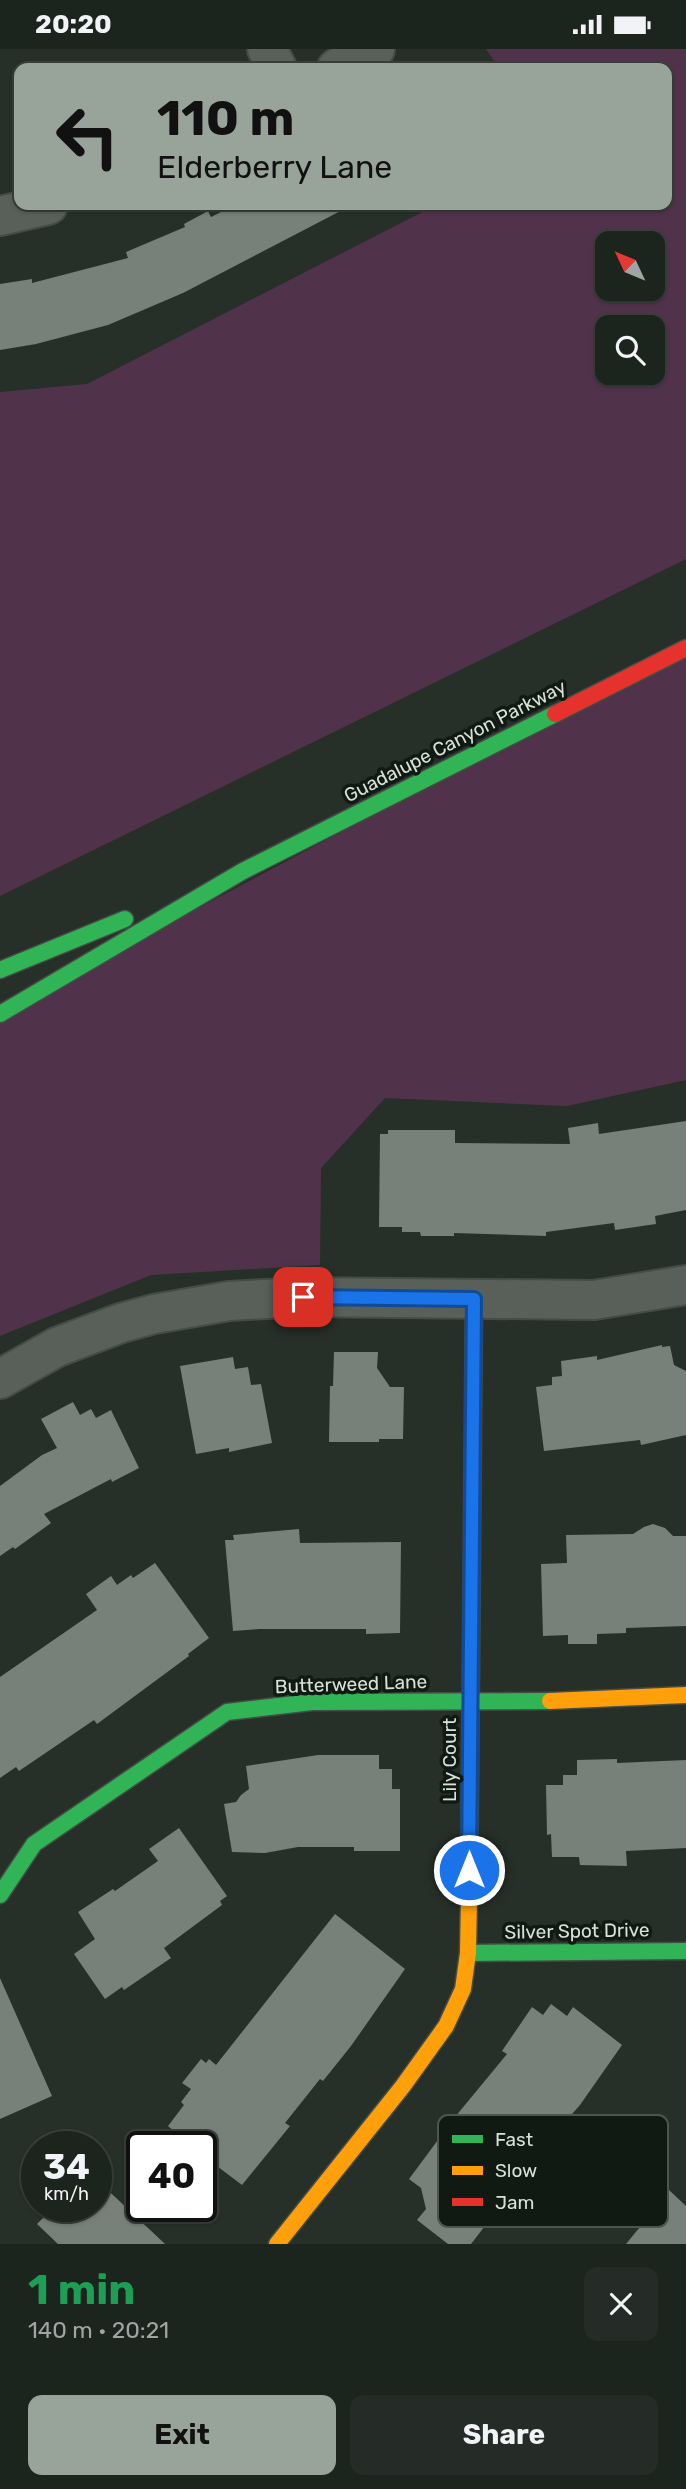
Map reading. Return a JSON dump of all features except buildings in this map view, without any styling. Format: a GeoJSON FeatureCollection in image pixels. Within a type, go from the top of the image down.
{"type":"FeatureCollection","features":[{"type":"Feature","properties":{"kind":"street"},"geometry":{"type":"LineString","coordinates":[[347,63],[375,49]]}},
{"type":"Feature","properties":{"kind":"street"},"geometry":{"type":"LineString","coordinates":[[0,215],[24,210]]}},
{"type":"Feature","properties":{"kind":"street","name":"Guadalupe Canyon Parkway"},"geometry":{"type":"LineString","coordinates":[[0,1014],[243,871],[686,648]]}},
{"type":"Feature","properties":{"kind":"street","name":"Guadalupe Canyon Parkway"},"geometry":{"type":"LineString","coordinates":[[0,970],[243,871]]}},
{"type":"Feature","properties":{"kind":"street"},"geometry":{"type":"LineString","coordinates":[[0,1379],[57,1347],[88,1335],[154,1314],[191,1306],[279,1298],[594,1300],[686,1285]]}},
{"type":"Feature","properties":{"kind":"street","name":"Lily Court"},"geometry":{"type":"LineString","coordinates":[[277,2244],[404,2086],[446,2026],[463,1989],[468,1954],[474,1299]]}},
{"type":"Feature","properties":{"kind":"street","name":"Butterweed Lane"},"geometry":{"type":"LineString","coordinates":[[0,1895],[34,1844],[227,1712],[312,1702],[471,1703],[686,1695]]}},
{"type":"Feature","properties":{"kind":"street","name":"Silver Spot Drive"},"geometry":{"type":"LineString","coordinates":[[468,1954],[686,1951]]}},
{"type":"Feature","properties":{"kind":"shaded area"},"geometry":{"type":"Polygon","coordinates":[[[486,49],[686,49],[686,559],[0,896],[0,392],[87,384],[426,210],[672,210],[672,63],[496,63],[486,49]]]}},
{"type":"Feature","properties":{"kind":"shaded area"},"geometry":{"type":"Polygon","coordinates":[[[686,648],[686,1080],[567,1106],[385,1098],[321,1168],[320,1265],[151,1275],[0,1336],[0,1014],[686,648]]]}},
{"type":"Feature","properties":{"kind":"traffic: fast"},"geometry":{"type":"LineString","coordinates":[[0,1014],[243,871],[555,714]]}},
{"type":"Feature","properties":{"kind":"traffic: fast"},"geometry":{"type":"LineString","coordinates":[[0,970],[125,919]]}},
{"type":"Feature","properties":{"kind":"traffic: fast"},"geometry":{"type":"LineString","coordinates":[[469,1897],[474,1299]]}},
{"type":"Feature","properties":{"kind":"traffic: fast"},"geometry":{"type":"LineString","coordinates":[[0,1895],[34,1844],[227,1712],[312,1702],[550,1701]]}},
{"type":"Feature","properties":{"kind":"traffic: fast"},"geometry":{"type":"LineString","coordinates":[[468,1953],[686,1951]]}},
{"type":"Feature","properties":{"kind":"traffic: slow"},"geometry":{"type":"LineString","coordinates":[[550,1701],[686,1695]]}},
{"type":"Feature","properties":{"kind":"traffic: slow"},"geometry":{"type":"LineString","coordinates":[[277,2244],[403,2086],[446,2026],[463,1989],[468,1953],[469,1897]]}},
{"type":"Feature","properties":{"kind":"traffic: jam"},"geometry":{"type":"LineString","coordinates":[[555,714],[686,648]]}},
{"type":"Feature","properties":{"kind":"route"},"geometry":{"type":"LineString","coordinates":[[303,1297],[474,1299],[469,1870]]}}]}
